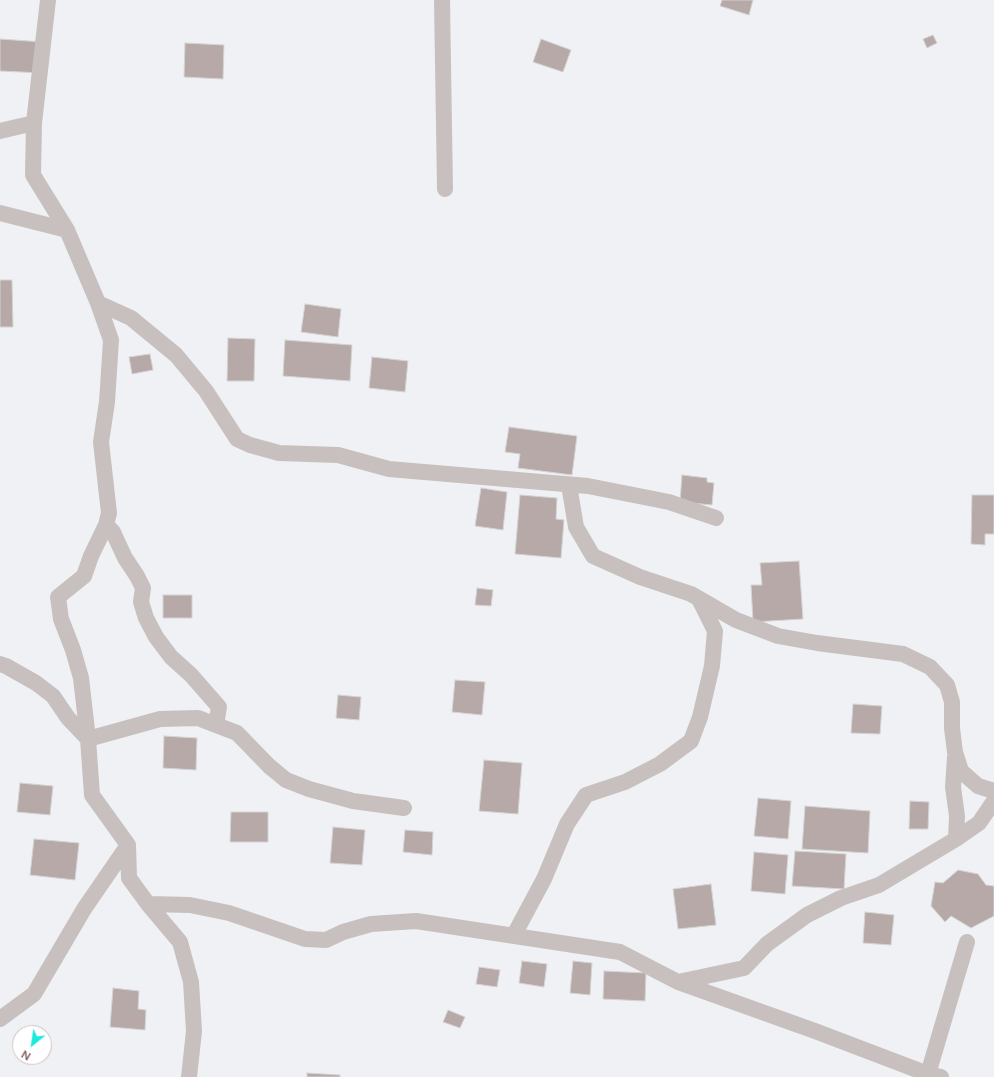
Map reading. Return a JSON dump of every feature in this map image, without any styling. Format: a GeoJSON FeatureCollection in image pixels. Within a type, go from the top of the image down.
{"type":"FeatureCollection","features":[{"type":"Feature","properties":{"kind":"street"},"geometry":{"type":"LineString","coordinates":[[48,0],[34,123],[33,175],[66,230],[98,303],[111,340],[107,402],[101,442],[109,513],[106,525],[91,556],[84,576],[58,597],[61,620],[73,650],[81,678],[88,739],[92,795],[128,845],[129,878],[148,904],[180,942],[191,982],[194,1031],[189,1077]]}},
{"type":"Feature","properties":{"kind":"street"},"geometry":{"type":"LineString","coordinates":[[442,0],[445,189]]}},
{"type":"Feature","properties":{"kind":"street"},"geometry":{"type":"LineString","coordinates":[[0,131],[34,123]]}},
{"type":"Feature","properties":{"kind":"street"},"geometry":{"type":"LineString","coordinates":[[0,213],[66,230]]}},
{"type":"Feature","properties":{"kind":"street"},"geometry":{"type":"LineString","coordinates":[[98,303],[131,318],[176,355],[206,391],[237,439],[250,445],[279,452],[338,455],[389,469],[588,486],[670,502],[716,518]]}},
{"type":"Feature","properties":{"kind":"street"},"geometry":{"type":"LineString","coordinates":[[569,485],[576,527],[593,556],[640,577],[691,594],[736,620],[778,636],[817,643],[903,654],[930,667],[947,685],[952,702],[952,728],[955,752],[961,772],[978,786],[994,791]]}},
{"type":"Feature","properties":{"kind":"street"},"geometry":{"type":"LineString","coordinates":[[106,525],[113,532],[125,558],[143,588],[141,602],[146,618],[156,637],[171,657],[191,675],[219,707],[216,725]]}},
{"type":"Feature","properties":{"kind":"street"},"geometry":{"type":"LineString","coordinates":[[514,936],[544,879],[567,824],[586,794],[625,782],[660,764],[691,741],[700,717],[712,666],[715,631],[699,599]]}},
{"type":"Feature","properties":{"kind":"street"},"geometry":{"type":"LineString","coordinates":[[0,664],[36,684],[53,696],[68,718],[88,739]]}},
{"type":"Feature","properties":{"kind":"street"},"geometry":{"type":"LineString","coordinates":[[88,739],[160,719],[198,718],[237,733],[269,766],[286,780],[309,789],[353,801],[404,808]]}},
{"type":"Feature","properties":{"kind":"street"},"geometry":{"type":"LineString","coordinates":[[955,752],[953,786],[957,816],[956,839]]}},
{"type":"Feature","properties":{"kind":"street"},"geometry":{"type":"LineString","coordinates":[[678,982],[744,968],[767,944],[807,915],[841,898],[879,885],[956,839],[979,823],[994,801]]}},
{"type":"Feature","properties":{"kind":"street"},"geometry":{"type":"LineString","coordinates":[[0,1019],[34,994],[84,909],[128,845]]}},
{"type":"Feature","properties":{"kind":"street"},"geometry":{"type":"LineString","coordinates":[[148,904],[190,905],[229,913],[305,939],[326,940],[343,932],[371,924],[416,920],[620,952],[678,982],[815,1031],[934,1076],[967,942]]}},
{"type":"Feature","properties":{"kind":"building"},"geometry":{"type":"Polygon","coordinates":[[[722,0],[753,0],[749,15],[720,6],[722,0]]]}},
{"type":"Feature","properties":{"kind":"building"},"geometry":{"type":"Polygon","coordinates":[[[933,35],[937,43],[927,48],[923,39],[933,35]]]}},
{"type":"Feature","properties":{"kind":"building"},"geometry":{"type":"Polygon","coordinates":[[[0,39],[43,42],[42,73],[0,71],[0,39]]]}},
{"type":"Feature","properties":{"kind":"building"},"geometry":{"type":"Polygon","coordinates":[[[541,39],[571,50],[563,72],[533,62],[541,39]]]}},
{"type":"Feature","properties":{"kind":"building"},"geometry":{"type":"Polygon","coordinates":[[[185,43],[224,45],[223,79],[184,77],[185,43]]]}},
{"type":"Feature","properties":{"kind":"building"},"geometry":{"type":"Polygon","coordinates":[[[0,280],[12,280],[13,327],[0,327],[0,280]]]}},
{"type":"Feature","properties":{"kind":"building"},"geometry":{"type":"Polygon","coordinates":[[[305,304],[341,309],[338,337],[301,332],[305,304]]]}},
{"type":"Feature","properties":{"kind":"building"},"geometry":{"type":"Polygon","coordinates":[[[228,338],[255,339],[254,381],[227,381],[228,338]]]}},
{"type":"Feature","properties":{"kind":"building"},"geometry":{"type":"Polygon","coordinates":[[[285,340],[352,345],[350,381],[283,376],[285,340]]]}},
{"type":"Feature","properties":{"kind":"building"},"geometry":{"type":"Polygon","coordinates":[[[150,354],[153,370],[132,374],[129,357],[150,354]]]}},
{"type":"Feature","properties":{"kind":"building"},"geometry":{"type":"Polygon","coordinates":[[[372,357],[408,361],[405,392],[369,388],[372,357]]]}},
{"type":"Feature","properties":{"kind":"building"},"geometry":{"type":"Polygon","coordinates":[[[509,427],[577,436],[572,475],[518,468],[520,454],[505,452],[509,427]]]}},
{"type":"Feature","properties":{"kind":"building"},"geometry":{"type":"Polygon","coordinates":[[[682,475],[707,478],[707,482],[714,483],[712,505],[680,502],[682,475]]]}},
{"type":"Feature","properties":{"kind":"building"},"geometry":{"type":"Polygon","coordinates":[[[481,488],[507,492],[503,530],[475,526],[481,488]]]}},
{"type":"Feature","properties":{"kind":"building"},"geometry":{"type":"Polygon","coordinates":[[[520,495],[557,498],[556,519],[564,520],[561,558],[515,554],[520,495]]]}},
{"type":"Feature","properties":{"kind":"building"},"geometry":{"type":"Polygon","coordinates":[[[972,495],[994,495],[994,534],[985,534],[985,545],[971,544],[972,495]]]}},
{"type":"Feature","properties":{"kind":"building"},"geometry":{"type":"Polygon","coordinates":[[[799,561],[803,619],[753,622],[751,585],[762,585],[760,563],[799,561]]]}},
{"type":"Feature","properties":{"kind":"building"},"geometry":{"type":"Polygon","coordinates":[[[477,588],[493,590],[491,606],[475,605],[477,588]]]}},
{"type":"Feature","properties":{"kind":"building"},"geometry":{"type":"Polygon","coordinates":[[[163,595],[192,595],[192,618],[163,618],[163,595]]]}},
{"type":"Feature","properties":{"kind":"building"},"geometry":{"type":"Polygon","coordinates":[[[455,680],[485,682],[482,715],[452,712],[455,680]]]}},
{"type":"Feature","properties":{"kind":"building"},"geometry":{"type":"Polygon","coordinates":[[[338,695],[361,697],[359,720],[336,718],[338,695]]]}},
{"type":"Feature","properties":{"kind":"building"},"geometry":{"type":"Polygon","coordinates":[[[853,704],[882,706],[880,734],[851,733],[853,704]]]}},
{"type":"Feature","properties":{"kind":"building"},"geometry":{"type":"Polygon","coordinates":[[[164,736],[197,738],[196,770],[163,768],[164,736]]]}},
{"type":"Feature","properties":{"kind":"building"},"geometry":{"type":"Polygon","coordinates":[[[484,760],[522,763],[518,814],[479,811],[484,760]]]}},
{"type":"Feature","properties":{"kind":"building"},"geometry":{"type":"Polygon","coordinates":[[[20,783],[53,786],[50,815],[17,812],[20,783]]]}},
{"type":"Feature","properties":{"kind":"building"},"geometry":{"type":"Polygon","coordinates":[[[758,798],[791,801],[788,839],[754,836],[758,798]]]}},
{"type":"Feature","properties":{"kind":"building"},"geometry":{"type":"Polygon","coordinates":[[[910,801],[929,802],[928,829],[909,829],[910,801]]]}},
{"type":"Feature","properties":{"kind":"building"},"geometry":{"type":"Polygon","coordinates":[[[805,806],[870,811],[868,853],[802,849],[805,806]]]}},
{"type":"Feature","properties":{"kind":"building"},"geometry":{"type":"Polygon","coordinates":[[[231,812],[268,812],[268,842],[230,842],[231,812]]]}},
{"type":"Feature","properties":{"kind":"building"},"geometry":{"type":"Polygon","coordinates":[[[333,827],[365,830],[362,865],[330,863],[333,827]]]}},
{"type":"Feature","properties":{"kind":"building"},"geometry":{"type":"Polygon","coordinates":[[[405,830],[433,832],[432,855],[403,852],[405,830]]]}},
{"type":"Feature","properties":{"kind":"building"},"geometry":{"type":"Polygon","coordinates":[[[34,839],[79,843],[75,880],[30,875],[34,839]]]}},
{"type":"Feature","properties":{"kind":"building"},"geometry":{"type":"Polygon","coordinates":[[[795,851],[846,854],[844,889],[792,886],[795,851]]]}},
{"type":"Feature","properties":{"kind":"building"},"geometry":{"type":"Polygon","coordinates":[[[754,852],[788,855],[785,894],[751,891],[754,852]]]}},
{"type":"Feature","properties":{"kind":"building"},"geometry":{"type":"Polygon","coordinates":[[[958,870],[978,874],[986,885],[994,886],[994,916],[971,928],[951,916],[945,922],[931,906],[935,882],[943,883],[958,870]]]}},
{"type":"Feature","properties":{"kind":"building"},"geometry":{"type":"Polygon","coordinates":[[[711,884],[716,925],[678,929],[673,889],[711,884]]]}},
{"type":"Feature","properties":{"kind":"building"},"geometry":{"type":"Polygon","coordinates":[[[865,912],[894,915],[891,945],[863,943],[865,912]]]}},
{"type":"Feature","properties":{"kind":"building"},"geometry":{"type":"Polygon","coordinates":[[[522,961],[547,964],[544,987],[519,983],[522,961]]]}},
{"type":"Feature","properties":{"kind":"building"},"geometry":{"type":"Polygon","coordinates":[[[573,961],[592,963],[590,995],[570,993],[573,961]]]}},
{"type":"Feature","properties":{"kind":"building"},"geometry":{"type":"Polygon","coordinates":[[[479,967],[500,970],[497,987],[476,984],[479,967]]]}},
{"type":"Feature","properties":{"kind":"building"},"geometry":{"type":"Polygon","coordinates":[[[604,971],[646,973],[645,1001],[603,999],[604,971]]]}},
{"type":"Feature","properties":{"kind":"building"},"geometry":{"type":"Polygon","coordinates":[[[113,988],[139,991],[138,1009],[146,1010],[145,1030],[110,1027],[113,988]]]}},
{"type":"Feature","properties":{"kind":"building"},"geometry":{"type":"Polygon","coordinates":[[[448,1010],[465,1017],[460,1028],[443,1022],[448,1010]]]}},
{"type":"Feature","properties":{"kind":"building"},"geometry":{"type":"Polygon","coordinates":[[[307,1073],[340,1075],[340,1077],[307,1077],[307,1073]]]}}]}
